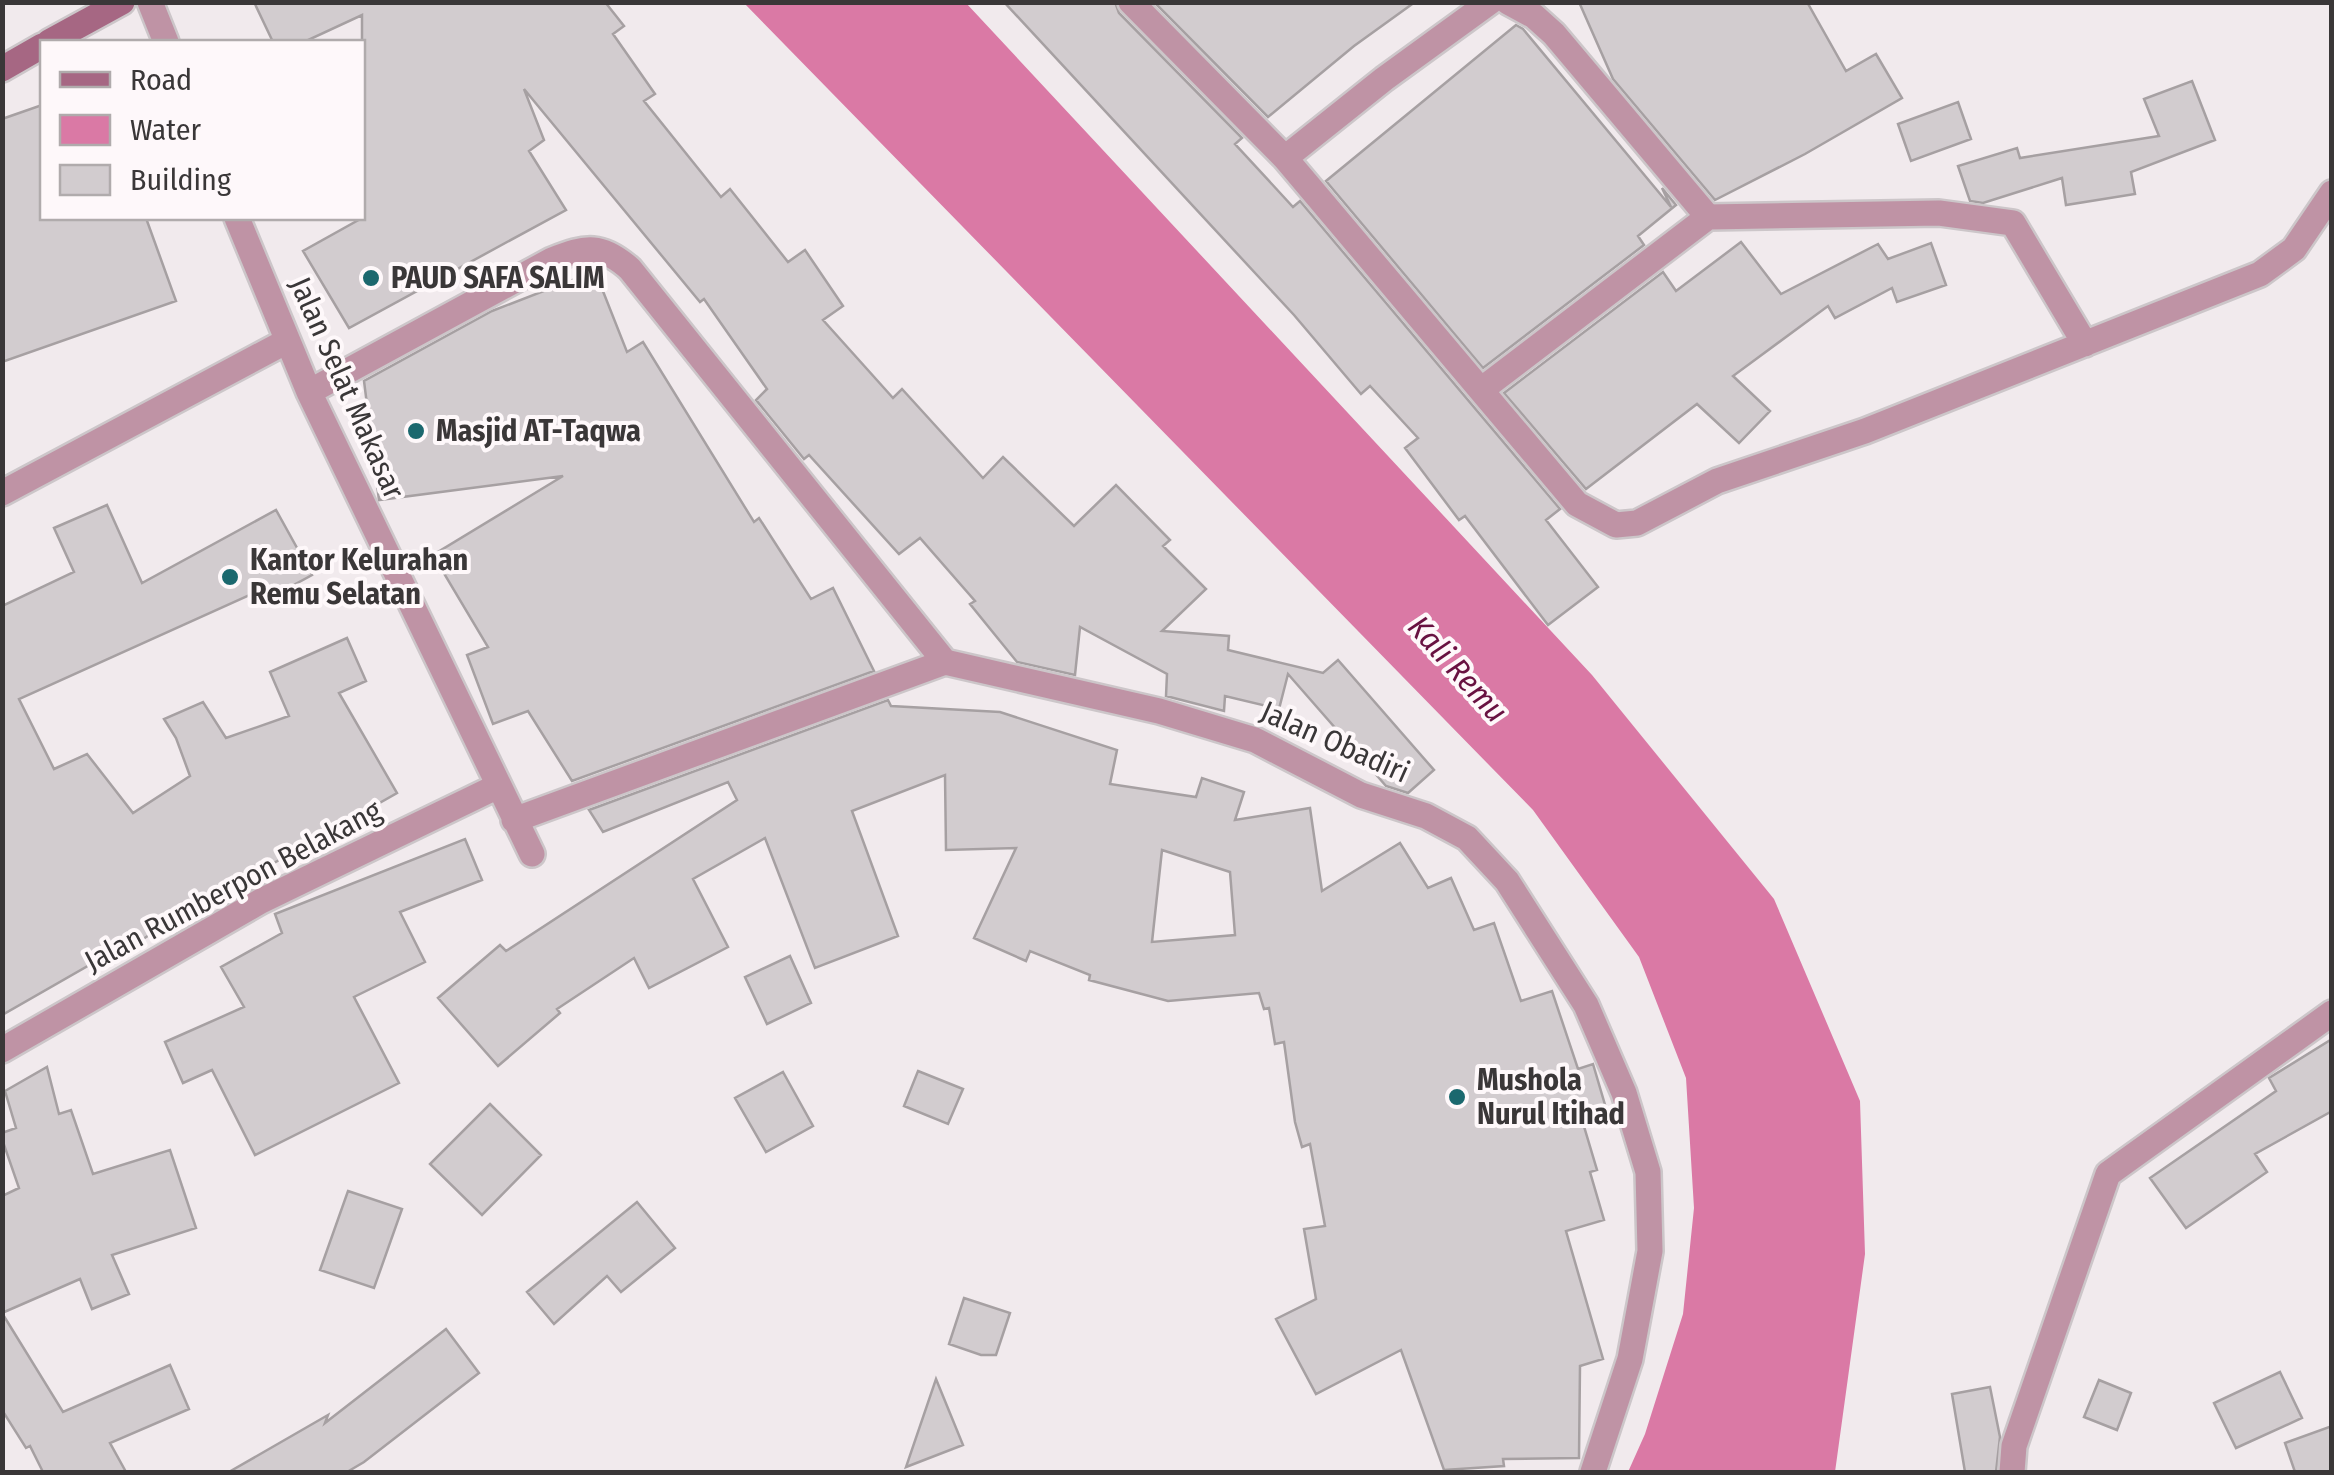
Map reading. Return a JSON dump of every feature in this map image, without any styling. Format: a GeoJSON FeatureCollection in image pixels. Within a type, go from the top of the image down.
{"type":"FeatureCollection","features":[{"type":"Feature","properties":{"kind":"main road"},"geometry":{"type":"LineString","coordinates":[[54,40],[122,2]]}},
{"type":"Feature","properties":{"kind":"main road"},"geometry":{"type":"LineString","coordinates":[[2,68],[40,47]]}},
{"type":"Feature","properties":{"kind":"street"},"geometry":{"type":"LineString","coordinates":[[150,2],[165,40]]}},
{"type":"Feature","properties":{"kind":"street"},"geometry":{"type":"LineString","coordinates":[[1131,2],[1285,158],[1577,504],[1616,525],[1637,523],[1716,480],[1865,431],[2260,274],[2294,249],[2332,194]]}},
{"type":"Feature","properties":{"kind":"street"},"geometry":{"type":"LineString","coordinates":[[1285,158],[1490,2]]}},
{"type":"Feature","properties":{"kind":"street"},"geometry":{"type":"LineString","coordinates":[[1508,2],[1534,16],[1554,34],[1708,217]]}},
{"type":"Feature","properties":{"kind":"street"},"geometry":{"type":"LineString","coordinates":[[1481,390],[1708,217],[1939,212],[2013,222],[2084,344]]}},
{"type":"Feature","properties":{"kind":"street","name":"Jalan Selat Makasar"},"geometry":{"type":"LineString","coordinates":[[238,220],[308,392],[532,854]]}},
{"type":"Feature","properties":{"kind":"street"},"geometry":{"type":"LineString","coordinates":[[308,392],[552,260],[570,252],[601,249],[630,269],[945,662],[514,820]]}},
{"type":"Feature","properties":{"kind":"street"},"geometry":{"type":"LineString","coordinates":[[2,493],[287,341]]}},
{"type":"Feature","properties":{"kind":"street","name":"Jalan Obadiri"},"geometry":{"type":"LineString","coordinates":[[945,662],[1144,707],[1255,740],[1361,795],[1426,816],[1468,838],[1507,881],[1586,1005],[1624,1093],[1648,1172],[1650,1251],[1630,1359],[1593,1472]]}},
{"type":"Feature","properties":{"kind":"street","name":"Jalan Rumberpon Belakang"},"geometry":{"type":"LineString","coordinates":[[2,1050],[260,901],[498,786]]}},
{"type":"Feature","properties":{"kind":"street"},"geometry":{"type":"LineString","coordinates":[[2012,1472],[2014,1446],[2108,1174],[2332,1014]]}},
{"type":"Feature","properties":{"kind":"water","name":"Kali Remu"},"geometry":{"type":"Polygon","coordinates":[[[744,3],[966,3],[1592,675],[1774,899],[1860,1101],[1865,1254],[1835,1472],[1628,1472],[1645,1434],[1683,1314],[1694,1208],[1686,1078],[1639,957],[1533,810],[744,3]]]}},
{"type":"Feature","properties":{"kind":"building"},"geometry":{"type":"Polygon","coordinates":[[[254,2],[605,2],[624,26],[613,34],[655,94],[644,101],[721,197],[730,189],[788,262],[805,250],[843,306],[823,320],[893,398],[902,389],[983,478],[1003,457],[1074,526],[1116,485],[1170,540],[1163,546],[1206,589],[1162,631],[1229,636],[1228,650],[1323,673],[1338,660],[1434,770],[1408,793],[1386,786],[1288,674],[1279,709],[1225,696],[1224,711],[1166,696],[1167,674],[1080,627],[1075,675],[1017,662],[970,604],[975,601],[920,538],[899,554],[809,455],[804,459],[756,400],[767,389],[704,299],[700,302],[524,89],[544,140],[529,151],[566,210],[349,328],[303,251],[365,220],[362,15],[308,40],[272,40],[254,2]]]}},
{"type":"Feature","properties":{"kind":"building"},"geometry":{"type":"Polygon","coordinates":[[[1004,2],[1115,2],[1119,13],[1242,138],[1235,144],[1293,207],[1300,201],[1560,509],[1546,520],[1598,587],[1548,625],[1465,516],[1459,520],[1405,448],[1418,438],[1370,386],[1361,394],[1294,315],[1004,2]]]}},
{"type":"Feature","properties":{"kind":"building"},"geometry":{"type":"Polygon","coordinates":[[[1154,2],[1415,2],[1268,117],[1154,2]]]}},
{"type":"Feature","properties":{"kind":"building"},"geometry":{"type":"Polygon","coordinates":[[[1579,2],[1807,2],[1846,71],[1876,54],[1902,98],[1715,200],[1613,79],[1579,2]]]}},
{"type":"Feature","properties":{"kind":"building"},"geometry":{"type":"Polygon","coordinates":[[[1516,25],[1671,207],[1662,188],[1676,205],[1638,236],[1644,245],[1483,368],[1326,181],[1516,25]]]}},
{"type":"Feature","properties":{"kind":"building"},"geometry":{"type":"Polygon","coordinates":[[[2192,81],[2215,140],[2131,172],[2135,194],[2066,205],[2062,178],[1983,203],[1970,201],[1958,166],[2017,148],[2020,158],[2159,136],[2144,99],[2192,81]]]}},
{"type":"Feature","properties":{"kind":"building"},"geometry":{"type":"Polygon","coordinates":[[[1958,102],[1971,139],[1911,161],[1898,124],[1958,102]]]}},
{"type":"Feature","properties":{"kind":"building"},"geometry":{"type":"Polygon","coordinates":[[[40,106],[40,220],[147,220],[176,301],[2,362],[2,119],[40,106]]]}},
{"type":"Feature","properties":{"kind":"building"},"geometry":{"type":"Polygon","coordinates":[[[1741,242],[1781,294],[1878,244],[1888,259],[1931,243],[1946,285],[1897,302],[1892,288],[1835,318],[1828,306],[1733,376],[1770,411],[1739,443],[1697,404],[1586,489],[1504,393],[1663,272],[1676,291],[1741,242]]]}},
{"type":"Feature","properties":{"kind":"building"},"geometry":{"type":"Polygon","coordinates":[[[595,271],[627,352],[643,342],[754,522],[759,518],[811,599],[833,588],[874,671],[572,781],[528,711],[493,724],[467,655],[488,647],[433,555],[563,476],[379,500],[364,381],[492,311],[595,271]]]}},
{"type":"Feature","properties":{"kind":"building"},"geometry":{"type":"Polygon","coordinates":[[[107,505],[142,583],[276,510],[312,575],[277,594],[272,585],[19,699],[54,769],[87,754],[133,813],[190,776],[176,738],[164,719],[203,702],[226,738],[289,716],[270,672],[347,638],[366,681],[339,693],[397,793],[258,872],[255,866],[117,956],[114,951],[2,1015],[2,606],[74,572],[54,528],[107,505]]]}},
{"type":"Feature","properties":{"kind":"building"},"geometry":{"type":"Polygon","coordinates":[[[888,700],[891,706],[1000,712],[1117,750],[1110,784],[1196,797],[1202,778],[1244,792],[1235,820],[1310,808],[1322,891],[1400,843],[1428,888],[1451,878],[1474,930],[1494,923],[1521,1001],[1552,991],[1578,1069],[1593,1064],[1608,1115],[1583,1123],[1597,1170],[1590,1172],[1604,1220],[1566,1231],[1603,1359],[1580,1366],[1579,1458],[1503,1459],[1504,1466],[1444,1470],[1401,1350],[1316,1394],[1276,1319],[1316,1299],[1304,1229],[1325,1226],[1310,1144],[1302,1147],[1295,1122],[1284,1042],[1275,1044],[1269,1008],[1264,1009],[1259,993],[1168,1001],[1089,980],[1090,975],[1030,951],[1026,961],[974,938],[1016,848],[946,850],[945,775],[852,811],[898,936],[815,968],[765,838],[693,879],[728,947],[649,988],[634,958],[557,1009],[560,1013],[498,1066],[438,998],[500,945],[506,951],[737,800],[728,782],[603,832],[589,810],[888,700]],[[1162,850],[1152,942],[1235,935],[1230,872],[1162,850]]]}},
{"type":"Feature","properties":{"kind":"building"},"geometry":{"type":"Polygon","coordinates":[[[465,839],[482,880],[400,912],[425,962],[354,997],[399,1083],[255,1155],[212,1070],[183,1083],[165,1042],[244,1007],[221,967],[282,933],[275,914],[465,839]]]}},
{"type":"Feature","properties":{"kind":"building"},"geometry":{"type":"Polygon","coordinates":[[[790,956],[811,1003],[767,1024],[745,977],[790,956]]]}},
{"type":"Feature","properties":{"kind":"building"},"geometry":{"type":"Polygon","coordinates":[[[2332,1039],[2332,1111],[2255,1154],[2267,1172],[2186,1228],[2150,1178],[2276,1091],[2269,1078],[2332,1039]]]}},
{"type":"Feature","properties":{"kind":"building"},"geometry":{"type":"Polygon","coordinates":[[[47,1067],[59,1114],[71,1110],[93,1174],[170,1150],[196,1228],[112,1255],[129,1294],[92,1309],[80,1279],[2,1313],[2,1196],[19,1188],[2,1139],[2,1133],[16,1128],[5,1091],[47,1067]]]}},
{"type":"Feature","properties":{"kind":"building"},"geometry":{"type":"Polygon","coordinates":[[[918,1071],[963,1089],[948,1124],[904,1106],[918,1071]]]}},
{"type":"Feature","properties":{"kind":"building"},"geometry":{"type":"Polygon","coordinates":[[[783,1072],[813,1126],[766,1152],[735,1098],[783,1072]]]}},
{"type":"Feature","properties":{"kind":"building"},"geometry":{"type":"Polygon","coordinates":[[[490,1104],[541,1155],[482,1215],[430,1164],[490,1104]]]}},
{"type":"Feature","properties":{"kind":"building"},"geometry":{"type":"Polygon","coordinates":[[[348,1191],[402,1209],[374,1288],[320,1270],[348,1191]]]}},
{"type":"Feature","properties":{"kind":"building"},"geometry":{"type":"Polygon","coordinates":[[[637,1202],[675,1248],[621,1292],[607,1276],[554,1324],[527,1292],[637,1202]]]}},
{"type":"Feature","properties":{"kind":"building"},"geometry":{"type":"Polygon","coordinates":[[[964,1298],[1010,1313],[996,1355],[981,1355],[949,1344],[964,1298]]]}},
{"type":"Feature","properties":{"kind":"building"},"geometry":{"type":"Polygon","coordinates":[[[2,1313],[63,1412],[170,1365],[189,1409],[110,1443],[126,1472],[43,1472],[30,1446],[26,1448],[2,1410],[2,1313]]]}},
{"type":"Feature","properties":{"kind":"building"},"geometry":{"type":"Polygon","coordinates":[[[446,1329],[479,1373],[364,1462],[347,1472],[229,1472],[328,1415],[325,1423],[446,1329]]]}},
{"type":"Feature","properties":{"kind":"building"},"geometry":{"type":"Polygon","coordinates":[[[2280,1372],[2302,1418],[2236,1448],[2214,1403],[2280,1372]]]}},
{"type":"Feature","properties":{"kind":"building"},"geometry":{"type":"Polygon","coordinates":[[[936,1379],[963,1445],[906,1467],[936,1379]]]}},
{"type":"Feature","properties":{"kind":"building"},"geometry":{"type":"Polygon","coordinates":[[[2099,1380],[2131,1393],[2117,1430],[2084,1417],[2099,1380]]]}},
{"type":"Feature","properties":{"kind":"building"},"geometry":{"type":"Polygon","coordinates":[[[1990,1387],[2000,1437],[1996,1472],[1965,1472],[1952,1394],[1990,1387]]]}},
{"type":"Feature","properties":{"kind":"building"},"geometry":{"type":"Polygon","coordinates":[[[2332,1426],[2332,1472],[2295,1472],[2285,1443],[2332,1426]]]}},
{"type":"Feature","properties":{"kind":"place","name":"PAUD SAFA SALIM"},"geometry":{"type":"Point","coordinates":[371,278]}},
{"type":"Feature","properties":{"kind":"place","name":"Masjid AT-Taqwa"},"geometry":{"type":"Point","coordinates":[416,431]}},
{"type":"Feature","properties":{"kind":"place","name":"Kantor Kelurahan Remu Selatan"},"geometry":{"type":"Point","coordinates":[230,577]}},
{"type":"Feature","properties":{"kind":"place","name":"Mushola Nurul Itihad"},"geometry":{"type":"Point","coordinates":[1457,1097]}}]}
